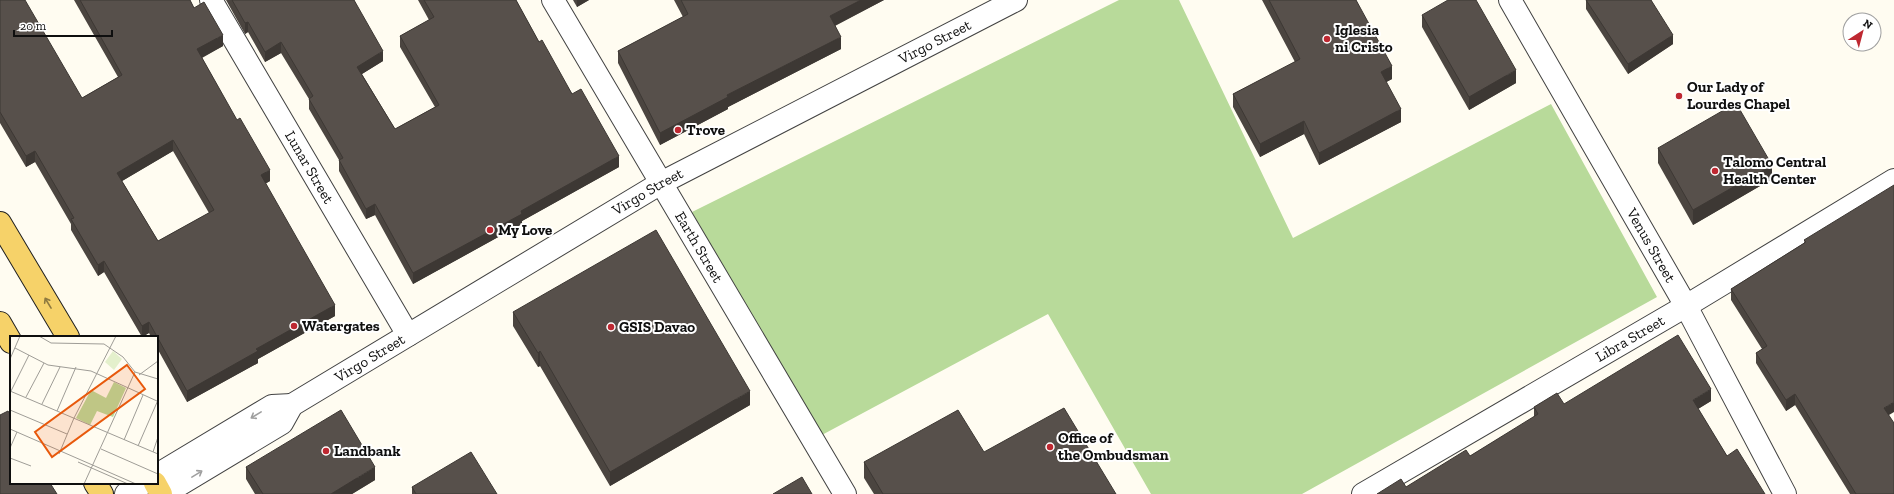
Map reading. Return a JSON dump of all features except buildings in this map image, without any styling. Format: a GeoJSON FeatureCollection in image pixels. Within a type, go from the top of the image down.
{"type":"FeatureCollection","features":[{"type":"Feature","properties":{"kind":"main road"},"geometry":{"type":"LineString","coordinates":[[0,223],[67,336]]}},
{"type":"Feature","properties":{"kind":"main road"},"geometry":{"type":"LineString","coordinates":[[0,323],[10,340]]}},
{"type":"Feature","properties":{"kind":"main road"},"geometry":{"type":"LineString","coordinates":[[96,484],[102,494]]}},
{"type":"Feature","properties":{"kind":"main road"},"geometry":{"type":"LineString","coordinates":[[156,484],[162,494]]}},
{"type":"Feature","properties":{"kind":"street","name":"Lunar Street"},"geometry":{"type":"LineString","coordinates":[[210,0],[408,335]]}},
{"type":"Feature","properties":{"kind":"street","name":"Earth Street"},"geometry":{"type":"LineString","coordinates":[[553,0],[845,494]]}},
{"type":"Feature","properties":{"kind":"street","name":"Virgo Street"},"geometry":{"type":"LineString","coordinates":[[158,474],[272,406],[292,405],[661,183],[1016,0]]}},
{"type":"Feature","properties":{"kind":"street","name":"Venus Street"},"geometry":{"type":"LineString","coordinates":[[1510,0],[1686,306],[1786,494]]}},
{"type":"Feature","properties":{"kind":"street","name":"Libra Street"},"geometry":{"type":"LineString","coordinates":[[1363,494],[1686,306],[1894,180]]}},
{"type":"Feature","properties":{"kind":"street","name":"Virgo Street"},"geometry":{"type":"LineString","coordinates":[[162,494],[282,422],[292,405]]}},
{"type":"Feature","properties":{"kind":"street"},"geometry":{"type":"LineString","coordinates":[[126,494],[142,484]]}},
{"type":"Feature","properties":{"kind":"green space"},"geometry":{"type":"Polygon","coordinates":[[[1119,0],[1179,0],[1293,238],[1551,104],[1657,297],[1302,494],[1151,494],[1048,314],[820,436],[692,212],[1119,0]]]}},
{"type":"Feature","properties":{"kind":"place","name":"Iglesia ni Cristo"},"geometry":{"type":"Point","coordinates":[1327,39]}},
{"type":"Feature","properties":{"kind":"place","name":"Our Lady of Lourdes Chapel"},"geometry":{"type":"Point","coordinates":[1679,96]}},
{"type":"Feature","properties":{"kind":"place","name":"Trove"},"geometry":{"type":"Point","coordinates":[678,130]}},
{"type":"Feature","properties":{"kind":"place","name":"Talomo Central Health Center"},"geometry":{"type":"Point","coordinates":[1715,171]}},
{"type":"Feature","properties":{"kind":"place","name":"My Love"},"geometry":{"type":"Point","coordinates":[490,230]}},
{"type":"Feature","properties":{"kind":"place","name":"Watergates"},"geometry":{"type":"Point","coordinates":[294,326]}},
{"type":"Feature","properties":{"kind":"place","name":"GSIS Davao"},"geometry":{"type":"Point","coordinates":[611,327]}},
{"type":"Feature","properties":{"kind":"place","name":"Office of the Ombudsman"},"geometry":{"type":"Point","coordinates":[1050,447]}},
{"type":"Feature","properties":{"kind":"place","name":"Landbank"},"geometry":{"type":"Point","coordinates":[326,451]}}]}
